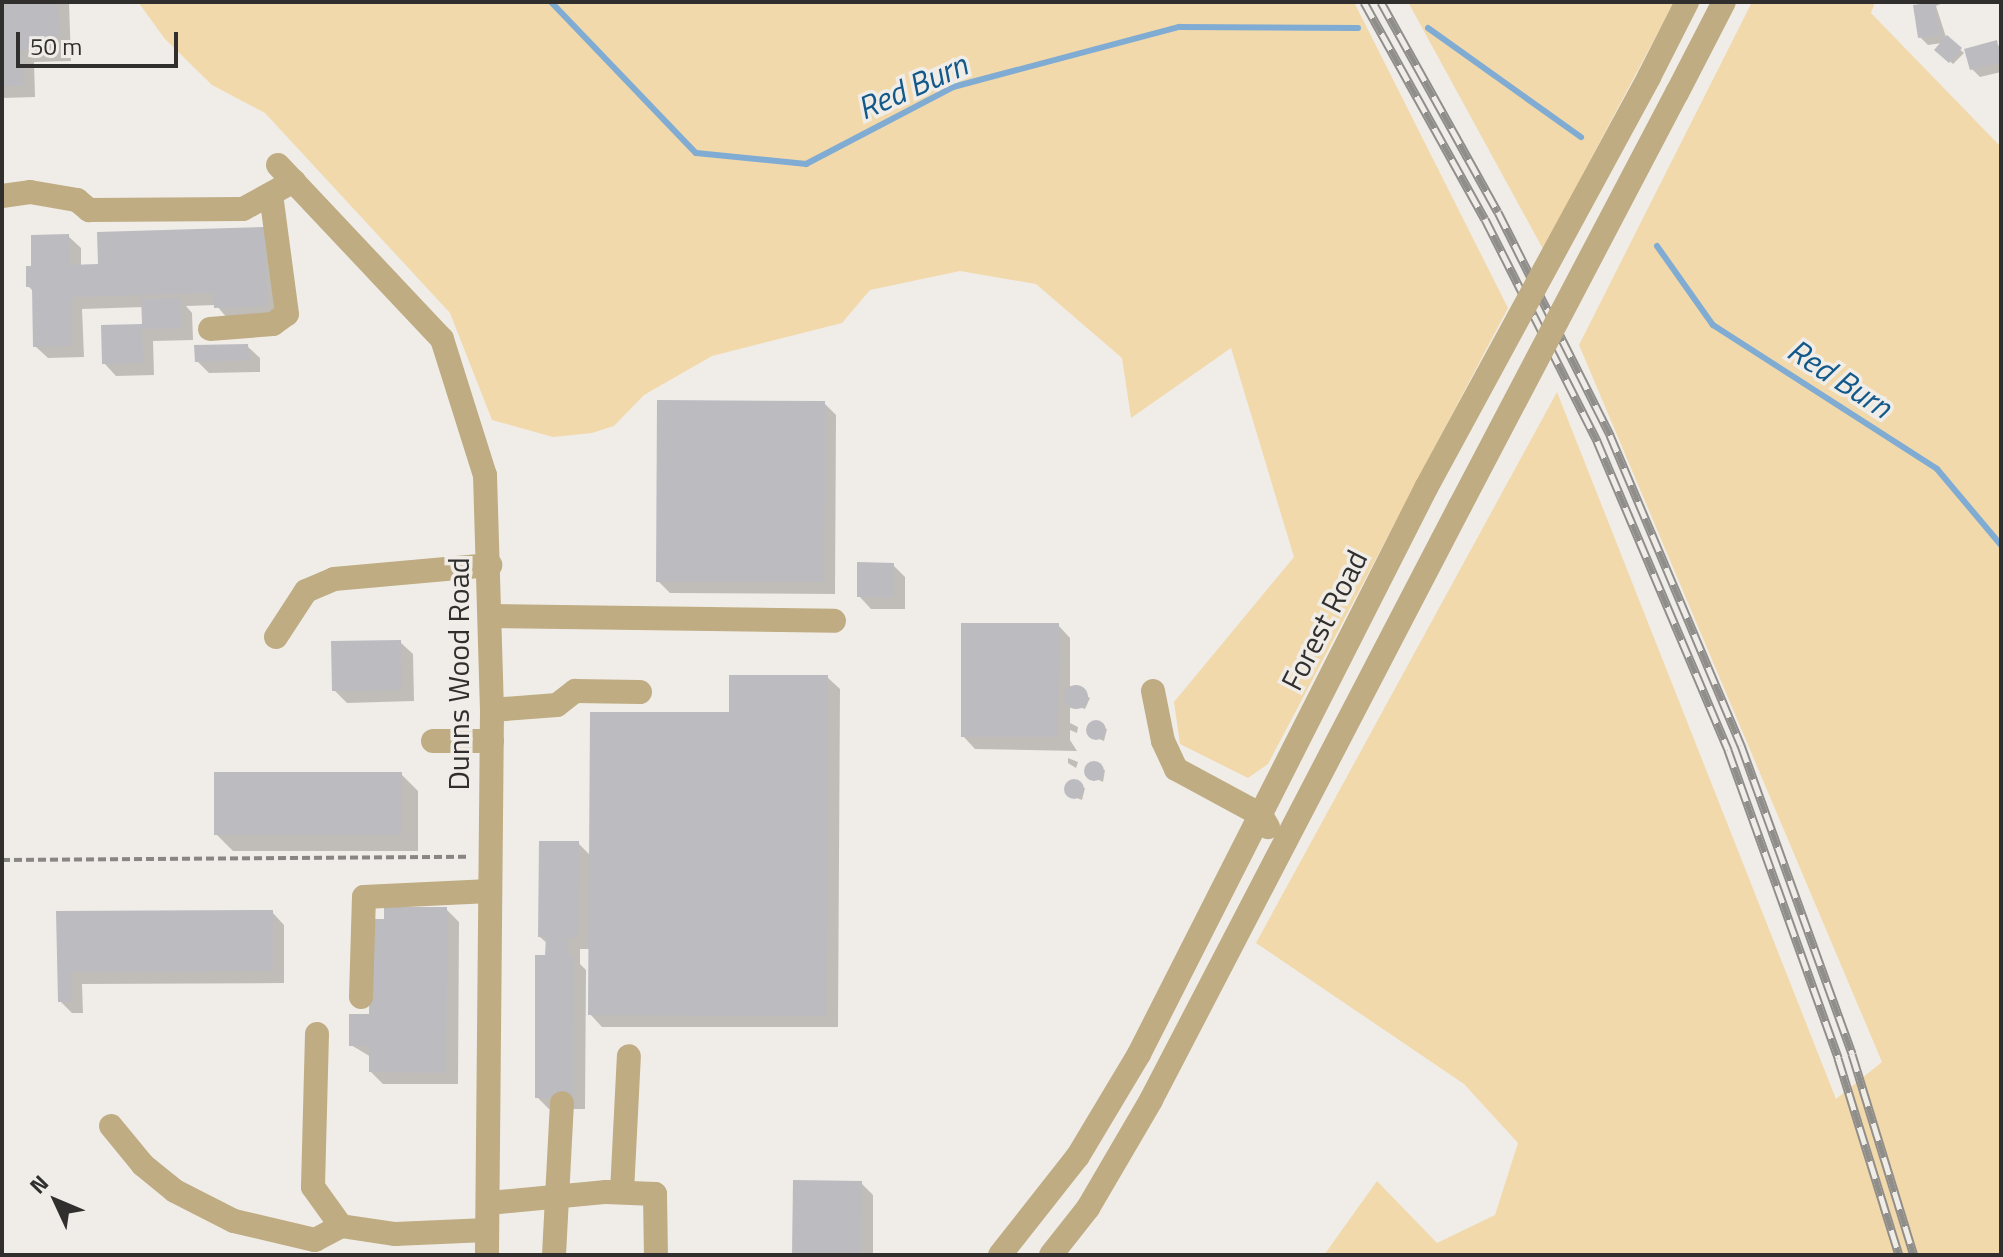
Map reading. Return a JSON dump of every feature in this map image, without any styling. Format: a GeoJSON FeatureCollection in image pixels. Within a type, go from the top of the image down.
{"type":"FeatureCollection","features":[{"type":"Feature","properties":{"kind":"street","name":"Forest Road"},"geometry":{"type":"LineString","coordinates":[[1000,1255],[1078,1156],[1139,1054],[1426,488],[1687,2]]}},
{"type":"Feature","properties":{"kind":"street"},"geometry":{"type":"LineString","coordinates":[[1051,1255],[1088,1208],[1151,1100],[1280,851],[1331,763],[1460,506],[1724,2]]}},
{"type":"Feature","properties":{"kind":"street","name":"Dunns Wood Road"},"geometry":{"type":"LineString","coordinates":[[271,194],[286,173],[442,339],[485,475],[492,710],[487,1255]]}},
{"type":"Feature","properties":{"kind":"street"},"geometry":{"type":"LineString","coordinates":[[2,196],[30,192],[77,200],[89,210],[243,209],[271,194],[287,314],[273,324],[210,329]]}},
{"type":"Feature","properties":{"kind":"street"},"geometry":{"type":"LineString","coordinates":[[276,637],[306,591],[334,579],[490,565]]}},
{"type":"Feature","properties":{"kind":"street"},"geometry":{"type":"LineString","coordinates":[[491,616],[834,621]]}},
{"type":"Feature","properties":{"kind":"street"},"geometry":{"type":"LineString","coordinates":[[492,710],[557,705],[575,691],[640,692]]}},
{"type":"Feature","properties":{"kind":"street"},"geometry":{"type":"LineString","coordinates":[[1153,691],[1163,741],[1176,769],[1261,815],[1280,851]]}},
{"type":"Feature","properties":{"kind":"street"},"geometry":{"type":"LineString","coordinates":[[433,741],[492,741]]}},
{"type":"Feature","properties":{"kind":"street"},"geometry":{"type":"LineString","coordinates":[[361,997],[364,897],[490,891]]}},
{"type":"Feature","properties":{"kind":"street"},"geometry":{"type":"LineString","coordinates":[[317,1034],[313,1187],[341,1226]]}},
{"type":"Feature","properties":{"kind":"street"},"geometry":{"type":"LineString","coordinates":[[622,1192],[629,1056]]}},
{"type":"Feature","properties":{"kind":"street"},"geometry":{"type":"LineString","coordinates":[[554,1255],[562,1103]]}},
{"type":"Feature","properties":{"kind":"street"},"geometry":{"type":"LineString","coordinates":[[111,1126],[143,1165],[175,1191],[234,1221],[315,1240],[341,1226],[395,1234],[487,1230]]}},
{"type":"Feature","properties":{"kind":"street"},"geometry":{"type":"LineString","coordinates":[[489,1203],[622,1192],[655,1194],[656,1255]]}},
{"type":"Feature","properties":{"kind":"path"},"geometry":{"type":"LineString","coordinates":[[2,860],[490,856]]}},
{"type":"Feature","properties":{"kind":"shaded area"},"geometry":{"type":"Polygon","coordinates":[[[138,2],[1354,2],[1508,308],[1268,764],[1248,778],[1180,744],[1174,702],[1294,557],[1231,348],[1131,418],[1122,358],[1036,284],[960,271],[870,290],[842,323],[712,356],[644,395],[614,426],[592,433],[553,437],[492,420],[450,313],[265,113],[212,85],[165,39],[138,2]]]}},
{"type":"Feature","properties":{"kind":"shaded area"},"geometry":{"type":"Polygon","coordinates":[[[1408,2],[1674,2],[1543,249],[1408,2]]]}},
{"type":"Feature","properties":{"kind":"shaded area"},"geometry":{"type":"Polygon","coordinates":[[[1752,2],[1875,2],[1871,13],[2001,147],[2001,1255],[1324,1255],[1377,1181],[1437,1243],[1495,1215],[1518,1143],[1464,1084],[1256,943],[1557,392],[1836,1099],[1882,1062],[1579,345],[1752,2]]]}},
{"type":"Feature","properties":{"kind":"building"},"geometry":{"type":"Polygon","coordinates":[[[2,2],[58,2],[59,49],[22,50],[23,86],[2,86],[2,2]]]}},
{"type":"Feature","properties":{"kind":"building"},"geometry":{"type":"Polygon","coordinates":[[[1934,2],[1940,35],[1918,38],[1913,5],[1934,2]]]}},
{"type":"Feature","properties":{"kind":"building"},"geometry":{"type":"Polygon","coordinates":[[[1947,35],[1962,48],[1949,63],[1934,50],[1947,35]]]}},
{"type":"Feature","properties":{"kind":"building"},"geometry":{"type":"Polygon","coordinates":[[[1997,40],[2001,63],[1970,70],[1964,49],[1997,40]]]}},
{"type":"Feature","properties":{"kind":"building"},"geometry":{"type":"Polygon","coordinates":[[[265,227],[267,306],[214,308],[214,293],[71,297],[72,346],[33,347],[32,287],[26,287],[26,266],[31,266],[31,235],[69,234],[70,265],[98,264],[97,232],[265,227]]]}},
{"type":"Feature","properties":{"kind":"building"},"geometry":{"type":"Polygon","coordinates":[[[180,298],[181,328],[142,329],[143,363],[102,364],[101,325],[142,324],[141,299],[180,298]]]}},
{"type":"Feature","properties":{"kind":"building"},"geometry":{"type":"Polygon","coordinates":[[[248,344],[249,360],[195,362],[194,345],[248,344]]]}},
{"type":"Feature","properties":{"kind":"building"},"geometry":{"type":"Polygon","coordinates":[[[657,400],[825,401],[824,582],[656,582],[657,400]]]}},
{"type":"Feature","properties":{"kind":"building"},"geometry":{"type":"Polygon","coordinates":[[[857,562],[894,563],[894,597],[857,597],[857,562]]]}},
{"type":"Feature","properties":{"kind":"building"},"geometry":{"type":"Polygon","coordinates":[[[961,623],[1059,623],[1058,737],[961,737],[961,623]]]}},
{"type":"Feature","properties":{"kind":"building"},"geometry":{"type":"Polygon","coordinates":[[[401,640],[402,690],[332,691],[331,641],[401,640]]]}},
{"type":"Feature","properties":{"kind":"building"},"geometry":{"type":"Polygon","coordinates":[[[729,675],[828,675],[826,1016],[588,1015],[590,712],[729,712],[729,675]]]}},
{"type":"Feature","properties":{"kind":"building"},"geometry":{"type":"Polygon","coordinates":[[[1076,685],[1085,688],[1088,697],[1085,706],[1076,709],[1067,706],[1064,697],[1067,688],[1076,685]]]}},
{"type":"Feature","properties":{"kind":"building"},"geometry":{"type":"Polygon","coordinates":[[[1092,720],[1100,720],[1106,730],[1100,740],[1092,740],[1086,734],[1086,726],[1092,720]]]}},
{"type":"Feature","properties":{"kind":"building"},"geometry":{"type":"Polygon","coordinates":[[[1090,761],[1098,761],[1104,771],[1098,781],[1090,781],[1084,775],[1084,767],[1090,761]]]}},
{"type":"Feature","properties":{"kind":"building"},"geometry":{"type":"Polygon","coordinates":[[[214,772],[402,772],[402,835],[214,835],[214,772]]]}},
{"type":"Feature","properties":{"kind":"building"},"geometry":{"type":"Polygon","coordinates":[[[1070,779],[1078,779],[1084,789],[1078,799],[1070,799],[1064,793],[1064,785],[1070,779]]]}},
{"type":"Feature","properties":{"kind":"building"},"geometry":{"type":"Polygon","coordinates":[[[539,841],[579,841],[578,937],[568,938],[568,955],[574,956],[573,1098],[535,1098],[535,955],[545,955],[546,937],[538,937],[539,841]]]}},
{"type":"Feature","properties":{"kind":"building"},"geometry":{"type":"Polygon","coordinates":[[[384,907],[447,907],[446,1073],[369,1072],[369,1046],[349,1046],[349,1014],[369,1014],[370,919],[384,919],[384,907]]]}},
{"type":"Feature","properties":{"kind":"building"},"geometry":{"type":"Polygon","coordinates":[[[273,910],[273,971],[71,972],[71,1002],[58,1002],[56,911],[273,910]]]}},
{"type":"Feature","properties":{"kind":"building"},"geometry":{"type":"Polygon","coordinates":[[[793,1180],[862,1181],[861,1255],[792,1255],[793,1180]]]}},
{"type":"Feature","properties":{"kind":"waterway","name":"Red Burn"},"geometry":{"type":"LineString","coordinates":[[551,2],[696,153],[806,164],[953,87],[1179,27],[1358,28]]}},
{"type":"Feature","properties":{"kind":"waterway","name":"Red Burn"},"geometry":{"type":"LineString","coordinates":[[1428,28],[1581,137]]}},
{"type":"Feature","properties":{"kind":"waterway","name":"Red Burn"},"geometry":{"type":"LineString","coordinates":[[1657,246],[1713,325],[1937,469],[2001,545]]}},
{"type":"Feature","properties":{"kind":"railway"},"geometry":{"type":"LineString","coordinates":[[1364,2],[1485,219],[1597,441],[1728,750],[1838,1058],[1899,1255]]}},
{"type":"Feature","properties":{"kind":"railway"},"geometry":{"type":"LineString","coordinates":[[1381,2],[1498,212],[1610,435],[1741,745],[1852,1054],[1914,1255]]}}]}
